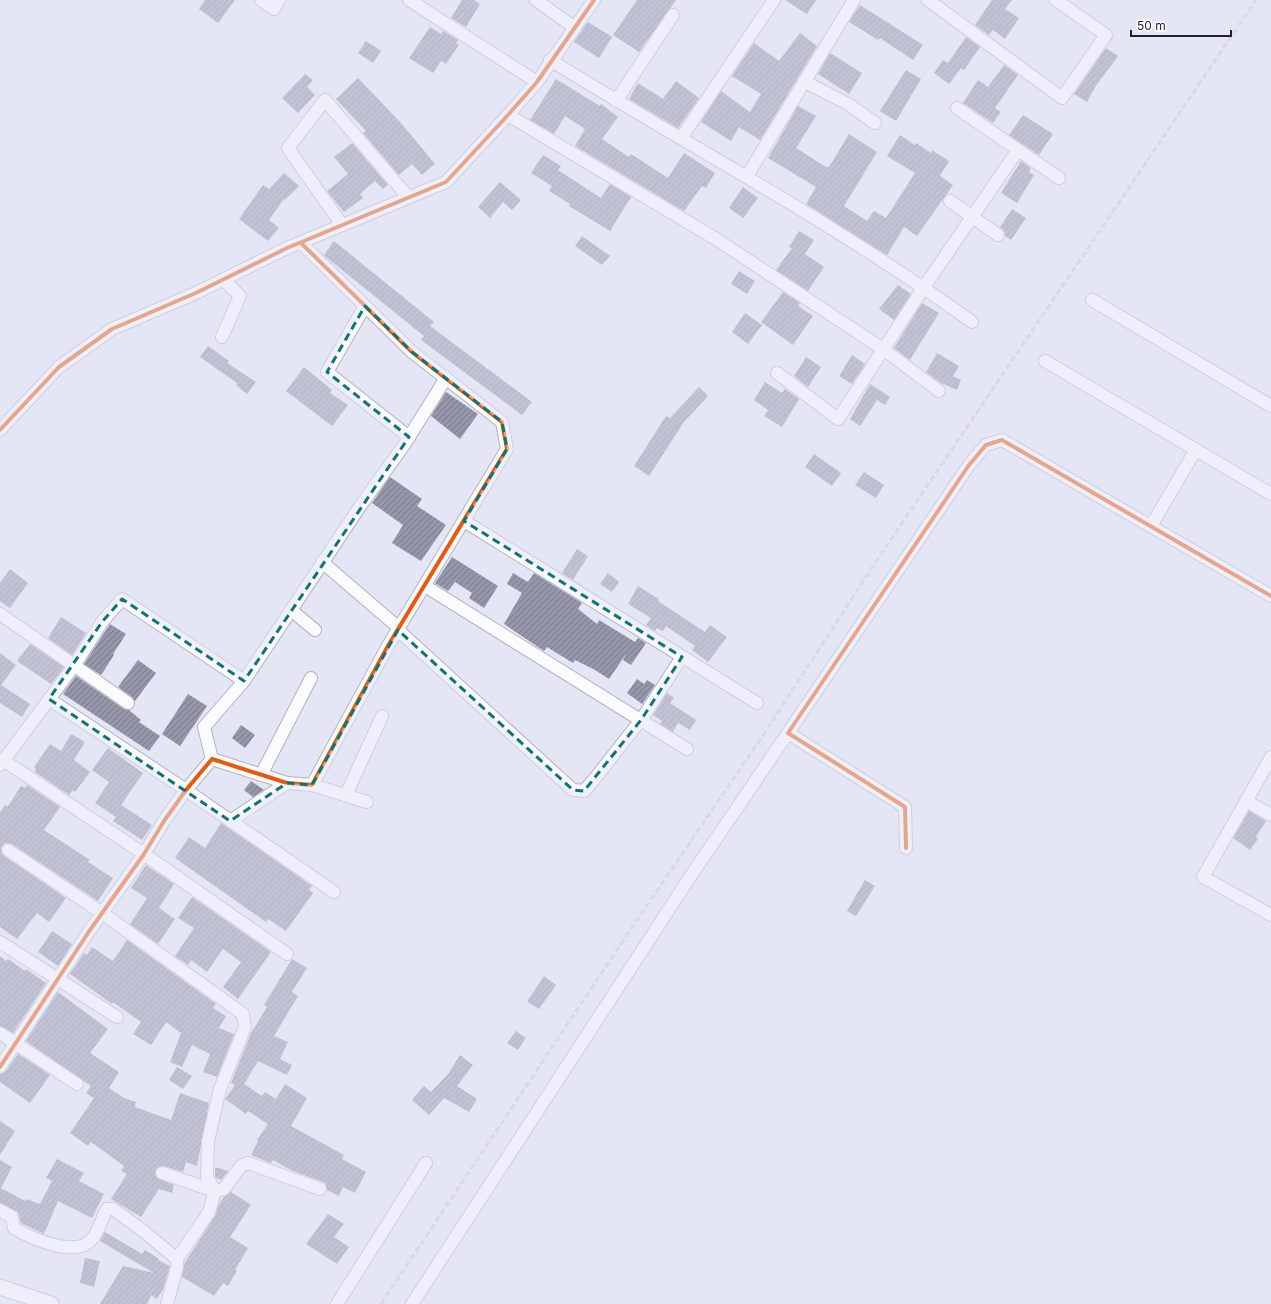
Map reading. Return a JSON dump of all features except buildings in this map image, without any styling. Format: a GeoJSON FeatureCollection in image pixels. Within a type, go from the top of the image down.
{"type":"FeatureCollection","features":[{"type":"Feature","properties":{"kind":"street"},"geometry":{"type":"LineString","coordinates":[[261,0],[274,9],[279,0]]}},
{"type":"Feature","properties":{"kind":"street"},"geometry":{"type":"LineString","coordinates":[[409,0],[537,82]]}},
{"type":"Feature","properties":{"kind":"street"},"geometry":{"type":"LineString","coordinates":[[536,0],[575,28]]}},
{"type":"Feature","properties":{"kind":"street"},"geometry":{"type":"LineString","coordinates":[[0,430],[59,368],[112,328],[198,292],[301,242],[446,182],[537,82],[550,60],[575,28],[594,0]]}},
{"type":"Feature","properties":{"kind":"street"},"geometry":{"type":"LineString","coordinates":[[681,138],[774,0]]}},
{"type":"Feature","properties":{"kind":"street"},"geometry":{"type":"LineString","coordinates":[[747,176],[854,0]]}},
{"type":"Feature","properties":{"kind":"street"},"geometry":{"type":"LineString","coordinates":[[928,0],[1062,98],[1106,35],[1056,0]]}},
{"type":"Feature","properties":{"kind":"street"},"geometry":{"type":"LineString","coordinates":[[616,101],[673,15]]}},
{"type":"Feature","properties":{"kind":"street"},"geometry":{"type":"LineString","coordinates":[[550,60],[616,101],[747,176],[924,287],[972,322]]}},
{"type":"Feature","properties":{"kind":"street"},"geometry":{"type":"LineString","coordinates":[[804,82],[848,104],[875,123]]}},
{"type":"Feature","properties":{"kind":"street"},"geometry":{"type":"LineString","coordinates":[[342,225],[288,148],[325,100],[408,197]]}},
{"type":"Feature","properties":{"kind":"street"},"geometry":{"type":"LineString","coordinates":[[958,108],[1059,178]]}},
{"type":"Feature","properties":{"kind":"street"},"geometry":{"type":"LineString","coordinates":[[508,115],[716,239],[883,350],[940,391]]}},
{"type":"Feature","properties":{"kind":"street"},"geometry":{"type":"LineString","coordinates":[[777,372],[838,419],[924,287],[1018,150]]}},
{"type":"Feature","properties":{"kind":"street"},"geometry":{"type":"LineString","coordinates":[[950,201],[998,235]]}},
{"type":"Feature","properties":{"kind":"street"},"geometry":{"type":"LineString","coordinates":[[301,242],[412,352],[502,422],[507,449],[398,629],[312,785]]}},
{"type":"Feature","properties":{"kind":"street"},"geometry":{"type":"LineString","coordinates":[[222,337],[240,296],[224,280]]}},
{"type":"Feature","properties":{"kind":"street"},"geometry":{"type":"LineString","coordinates":[[1092,300],[1271,406]]}},
{"type":"Feature","properties":{"kind":"street"},"geometry":{"type":"LineString","coordinates":[[365,306],[327,372],[409,437]]}},
{"type":"Feature","properties":{"kind":"street"},"geometry":{"type":"LineString","coordinates":[[1046,361],[1271,494]]}},
{"type":"Feature","properties":{"kind":"street"},"geometry":{"type":"LineString","coordinates":[[212,759],[204,727],[244,681],[322,562],[409,437],[446,378]]}},
{"type":"Feature","properties":{"kind":"street"},"geometry":{"type":"LineString","coordinates":[[412,1304],[690,877],[969,465],[986,445],[1002,440],[1271,596]]}},
{"type":"Feature","properties":{"kind":"street"},"geometry":{"type":"LineString","coordinates":[[1152,526],[1195,450]]}},
{"type":"Feature","properties":{"kind":"street"},"geometry":{"type":"LineString","coordinates":[[464,521],[757,703]]}},
{"type":"Feature","properties":{"kind":"street"},"geometry":{"type":"LineString","coordinates":[[322,562],[398,629],[573,790],[584,791],[641,720],[682,657]]}},
{"type":"Feature","properties":{"kind":"street"},"geometry":{"type":"LineString","coordinates":[[425,586],[687,749]]}},
{"type":"Feature","properties":{"kind":"street"},"geometry":{"type":"LineString","coordinates":[[244,681],[122,599],[102,622],[74,666],[2,762],[144,854],[287,954]]}},
{"type":"Feature","properties":{"kind":"street"},"geometry":{"type":"LineString","coordinates":[[291,610],[315,630]]}},
{"type":"Feature","properties":{"kind":"street"},"geometry":{"type":"LineString","coordinates":[[0,614],[128,703]]}},
{"type":"Feature","properties":{"kind":"street"},"geometry":{"type":"LineString","coordinates":[[261,775],[311,678]]}},
{"type":"Feature","properties":{"kind":"street"},"geometry":{"type":"LineString","coordinates":[[49,699],[186,790],[334,892]]}},
{"type":"Feature","properties":{"kind":"street"},"geometry":{"type":"LineString","coordinates":[[346,795],[382,716]]}},
{"type":"Feature","properties":{"kind":"street"},"geometry":{"type":"LineString","coordinates":[[788,733],[905,807],[906,848]]}},
{"type":"Feature","properties":{"kind":"street"},"geometry":{"type":"LineString","coordinates":[[1271,756],[1203,877],[1271,915]]}},
{"type":"Feature","properties":{"kind":"street"},"geometry":{"type":"LineString","coordinates":[[212,759],[287,783],[312,785],[367,802]]}},
{"type":"Feature","properties":{"kind":"street"},"geometry":{"type":"LineString","coordinates":[[0,1067],[58,978],[144,854],[186,790],[212,759]]}},
{"type":"Feature","properties":{"kind":"street"},"geometry":{"type":"LineString","coordinates":[[230,820],[287,783]]}},
{"type":"Feature","properties":{"kind":"street"},"geometry":{"type":"LineString","coordinates":[[1246,801],[1271,816]]}},
{"type":"Feature","properties":{"kind":"street"},"geometry":{"type":"LineString","coordinates":[[8,850],[102,913],[243,1014],[246,1027],[220,1089],[208,1141],[207,1177],[215,1190],[209,1212],[177,1259],[177,1267],[167,1304]]}},
{"type":"Feature","properties":{"kind":"street"},"geometry":{"type":"LineString","coordinates":[[0,942],[58,978],[117,1018]]}},
{"type":"Feature","properties":{"kind":"street"},"geometry":{"type":"LineString","coordinates":[[0,1033],[77,1084]]}},
{"type":"Feature","properties":{"kind":"street"},"geometry":{"type":"LineString","coordinates":[[162,1173],[215,1190],[224,1189],[241,1166],[248,1163],[320,1189]]}},
{"type":"Feature","properties":{"kind":"street"},"geometry":{"type":"LineString","coordinates":[[337,1304],[426,1163]]}},
{"type":"Feature","properties":{"kind":"street"},"geometry":{"type":"LineString","coordinates":[[0,1210],[12,1217],[14,1228],[26,1235],[40,1241],[74,1247],[83,1246],[90,1241],[107,1209],[113,1209],[142,1230],[177,1259]]}},
{"type":"Feature","properties":{"kind":"street"},"geometry":{"type":"LineString","coordinates":[[0,1287],[51,1304]]}},
{"type":"Feature","properties":{"kind":"highlighted area"},"geometry":{"type":"Polygon","coordinates":[[[365,306],[412,352],[502,422],[507,449],[464,521],[682,657],[641,720],[584,791],[573,790],[398,630],[312,785],[287,783],[230,821],[49,699],[102,622],[122,599],[244,681],[409,437],[327,372],[365,306]]]}},
{"type":"Feature","properties":{"kind":"railway"},"geometry":{"type":"LineString","coordinates":[[381,1304],[637,920],[764,734],[877,560],[1256,0]]}},
{"type":"Feature","properties":{"kind":"cycle path"},"geometry":{"type":"LineString","coordinates":[[0,430],[59,367],[112,329],[198,292],[287,248],[446,182],[537,82],[594,0]]}},
{"type":"Feature","properties":{"kind":"cycle path"},"geometry":{"type":"LineString","coordinates":[[0,1067],[90,930],[144,854],[164,821],[186,790],[212,759],[287,783],[312,785],[389,644],[507,449],[502,422],[412,352],[301,243]]}},
{"type":"Feature","properties":{"kind":"cycle path"},"geometry":{"type":"LineString","coordinates":[[906,848],[905,807],[788,733],[969,465],[986,445],[1002,440],[1271,596]]}}]}
